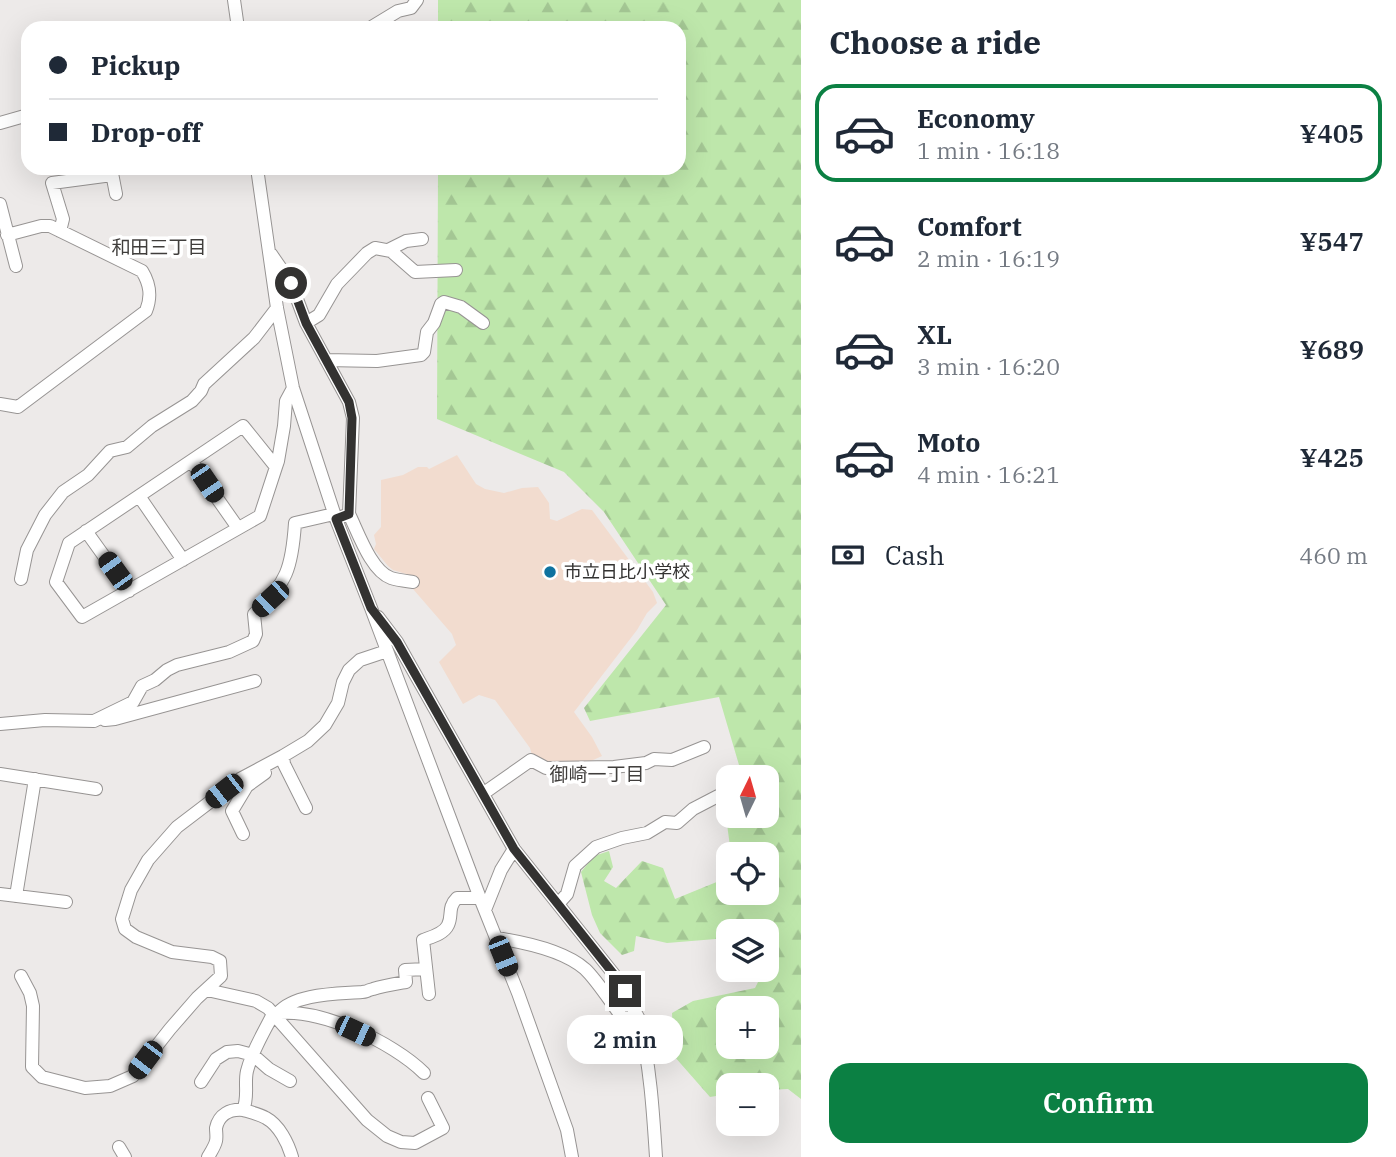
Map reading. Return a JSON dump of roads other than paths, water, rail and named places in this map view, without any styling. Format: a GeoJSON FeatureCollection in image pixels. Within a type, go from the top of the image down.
{"type":"FeatureCollection","features":[{"type":"Feature","properties":{"kind":"street"},"geometry":{"type":"LineString","coordinates":[[234,0],[237,21]]}},
{"type":"Feature","properties":{"kind":"street"},"geometry":{"type":"LineString","coordinates":[[382,21],[398,11],[411,8],[417,0]]}},
{"type":"Feature","properties":{"kind":"street"},"geometry":{"type":"LineString","coordinates":[[0,123],[21,117]]}},
{"type":"Feature","properties":{"kind":"street"},"geometry":{"type":"LineString","coordinates":[[60,231],[63,219],[52,183],[95,175]]}},
{"type":"Feature","properties":{"kind":"street"},"geometry":{"type":"LineString","coordinates":[[112,175],[116,194]]}},
{"type":"Feature","properties":{"kind":"street"},"geometry":{"type":"LineString","coordinates":[[258,175],[276,308],[293,388],[335,517],[518,993],[567,1130],[572,1157]]}},
{"type":"Feature","properties":{"kind":"street"},"geometry":{"type":"LineString","coordinates":[[0,204],[16,266]]}},
{"type":"Feature","properties":{"kind":"street"},"geometry":{"type":"LineString","coordinates":[[0,404],[18,407],[146,311],[150,301],[148,280],[142,271],[50,226],[7,235]]}},
{"type":"Feature","properties":{"kind":"street"},"geometry":{"type":"LineString","coordinates":[[388,250],[406,241],[422,239]]}},
{"type":"Feature","properties":{"kind":"street"},"geometry":{"type":"LineString","coordinates":[[306,323],[319,315],[337,284],[375,248],[388,250],[415,272],[456,270]]}},
{"type":"Feature","properties":{"kind":"street"},"geometry":{"type":"LineString","coordinates":[[269,251],[291,283],[306,323],[349,402],[352,418],[349,514],[380,571],[390,578],[412,582]]}},
{"type":"Feature","properties":{"kind":"street"},"geometry":{"type":"LineString","coordinates":[[326,360],[377,360],[421,355],[424,352],[427,332],[444,302],[461,307],[483,323]]}},
{"type":"Feature","properties":{"kind":"street"},"geometry":{"type":"LineString","coordinates":[[21,579],[27,550],[45,515],[64,492],[88,475],[110,451],[127,447],[152,426],[192,401],[204,384],[254,338],[276,308]]}},
{"type":"Feature","properties":{"kind":"street"},"geometry":{"type":"LineString","coordinates":[[276,467],[243,426],[69,543],[56,582],[82,617],[260,516],[276,467],[286,401],[293,388]]}},
{"type":"Feature","properties":{"kind":"street"},"geometry":{"type":"LineString","coordinates":[[191,461],[238,528]]}},
{"type":"Feature","properties":{"kind":"street"},"geometry":{"type":"LineString","coordinates":[[139,496],[183,560]]}},
{"type":"Feature","properties":{"kind":"street"},"geometry":{"type":"LineString","coordinates":[[94,721],[133,702],[142,686],[167,670],[229,652],[253,641],[256,634],[254,614],[270,599],[290,565],[295,523],[349,514]]}},
{"type":"Feature","properties":{"kind":"street"},"geometry":{"type":"LineString","coordinates":[[86,531],[129,591]]}},
{"type":"Feature","properties":{"kind":"street"},"geometry":{"type":"LineString","coordinates":[[371,608],[397,642],[514,849],[616,977],[639,1018],[651,1085],[656,1157]]}},
{"type":"Feature","properties":{"kind":"street"},"geometry":{"type":"LineString","coordinates":[[243,834],[232,811],[247,786],[308,741],[325,725],[338,703],[349,670],[360,660],[387,651]]}},
{"type":"Feature","properties":{"kind":"street"},"geometry":{"type":"LineString","coordinates":[[0,724],[115,719],[256,681]]}},
{"type":"Feature","properties":{"kind":"street"},"geometry":{"type":"LineString","coordinates":[[484,793],[531,760],[546,768],[614,767],[646,763],[654,759],[672,760],[704,747]]}},
{"type":"Feature","properties":{"kind":"street"},"geometry":{"type":"LineString","coordinates":[[283,760],[306,808]]}},
{"type":"Feature","properties":{"kind":"street"},"geometry":{"type":"LineString","coordinates":[[21,976],[33,1006],[32,1067],[42,1077],[85,1088],[110,1086],[133,1076],[170,1029],[222,976],[220,961],[212,957],[172,952],[136,937],[125,929],[122,919],[131,890],[148,860],[177,827],[240,779],[283,760]]}},
{"type":"Feature","properties":{"kind":"street"},"geometry":{"type":"LineString","coordinates":[[0,774],[96,789]]}},
{"type":"Feature","properties":{"kind":"street"},"geometry":{"type":"LineString","coordinates":[[16,896],[35,779]]}},
{"type":"Feature","properties":{"kind":"street"},"geometry":{"type":"LineString","coordinates":[[558,904],[567,894],[575,866],[596,847],[622,838],[647,834],[665,822],[677,823],[693,809],[716,797]]}},
{"type":"Feature","properties":{"kind":"street"},"geometry":{"type":"LineString","coordinates":[[482,904],[514,849]]}},
{"type":"Feature","properties":{"kind":"street"},"geometry":{"type":"LineString","coordinates":[[0,894],[66,902]]}},
{"type":"Feature","properties":{"kind":"street"},"geometry":{"type":"LineString","coordinates":[[429,994],[423,940],[441,933],[449,925],[451,904],[457,898],[482,904]]}},
{"type":"Feature","properties":{"kind":"street"},"geometry":{"type":"LineString","coordinates":[[496,938],[518,941],[565,957],[585,970],[622,1017],[639,1018]]}},
{"type":"Feature","properties":{"kind":"street"},"geometry":{"type":"LineString","coordinates":[[243,1110],[246,1103],[248,1068],[253,1055],[276,1014],[285,1006],[331,993],[366,992],[405,982],[405,970],[426,969]]}},
{"type":"Feature","properties":{"kind":"street"},"geometry":{"type":"LineString","coordinates":[[207,989],[256,1001],[276,1014],[367,1120],[387,1136],[401,1142],[415,1143],[443,1128],[428,1098]]}},
{"type":"Feature","properties":{"kind":"street"},"geometry":{"type":"LineString","coordinates":[[276,1014],[286,1012],[315,1016],[339,1023],[397,1050],[424,1073]]}},
{"type":"Feature","properties":{"kind":"street"},"geometry":{"type":"LineString","coordinates":[[201,1082],[216,1059],[228,1052],[238,1051],[253,1055],[269,1069],[290,1081]]}},
{"type":"Feature","properties":{"kind":"street"},"geometry":{"type":"LineString","coordinates":[[208,1157],[217,1138],[216,1129],[221,1118],[225,1112],[234,1109],[266,1118],[276,1126],[289,1146],[292,1157]]}},
{"type":"Feature","properties":{"kind":"place","name":"市立日比小学校"},"geometry":{"type":"Point","coordinates":[550,572]}},
{"type":"Feature","properties":{"kind":"district","name":"和田三丁目"},"geometry":{"type":"Point","coordinates":[159,247]}},
{"type":"Feature","properties":{"kind":"district","name":"御崎一丁目"},"geometry":{"type":"Point","coordinates":[597,774]}}]}
